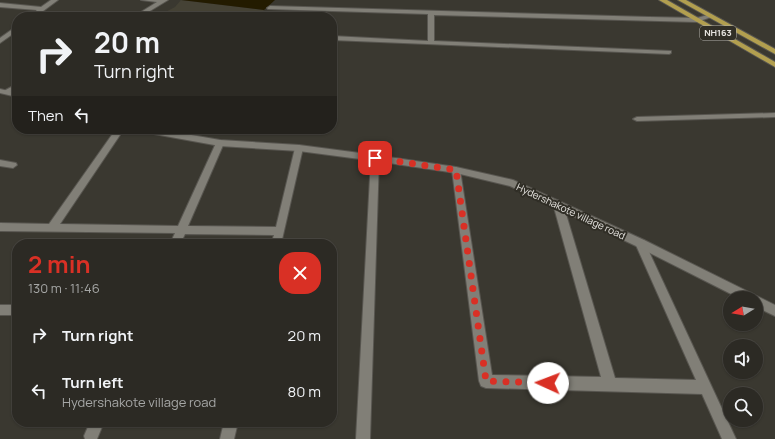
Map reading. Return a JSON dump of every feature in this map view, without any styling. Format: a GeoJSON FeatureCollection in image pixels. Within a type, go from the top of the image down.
{"type":"FeatureCollection","features":[{"type":"Feature","properties":{"kind":"highway","name":"NH163"},"geometry":{"type":"LineString","coordinates":[[662,0],[775,65]]}},
{"type":"Feature","properties":{"kind":"highway","name":"NH163"},"geometry":{"type":"LineString","coordinates":[[682,0],[775,52]]}},
{"type":"Feature","properties":{"kind":"street"},"geometry":{"type":"LineString","coordinates":[[37,12],[55,0]]}},
{"type":"Feature","properties":{"kind":"street"},"geometry":{"type":"LineString","coordinates":[[144,0],[164,1]]}},
{"type":"Feature","properties":{"kind":"street"},"geometry":{"type":"LineString","coordinates":[[145,12],[164,1]]}},
{"type":"Feature","properties":{"kind":"street"},"geometry":{"type":"LineString","coordinates":[[0,5],[41,9]]}},
{"type":"Feature","properties":{"kind":"street"},"geometry":{"type":"LineString","coordinates":[[270,8],[697,20],[711,16]]}},
{"type":"Feature","properties":{"kind":"street"},"geometry":{"type":"LineString","coordinates":[[431,13],[431,43]]}},
{"type":"Feature","properties":{"kind":"street"},"geometry":{"type":"LineString","coordinates":[[0,41],[12,32]]}},
{"type":"Feature","properties":{"kind":"street"},"geometry":{"type":"LineString","coordinates":[[337,38],[669,52]]}},
{"type":"Feature","properties":{"kind":"street"},"geometry":{"type":"LineString","coordinates":[[637,119],[775,115]]}},
{"type":"Feature","properties":{"kind":"street"},"geometry":{"type":"LineString","coordinates":[[52,227],[117,134]]}},
{"type":"Feature","properties":{"kind":"street","name":"Hydershakote village road"},"geometry":{"type":"LineString","coordinates":[[170,134],[220,143],[299,148],[375,158],[456,170],[513,183],[640,243],[736,291]]}},
{"type":"Feature","properties":{"kind":"street"},"geometry":{"type":"LineString","coordinates":[[177,239],[220,143]]}},
{"type":"Feature","properties":{"kind":"street"},"geometry":{"type":"LineString","coordinates":[[278,239],[299,148]]}},
{"type":"Feature","properties":{"kind":"street"},"geometry":{"type":"LineString","coordinates":[[364,439],[375,158]]}},
{"type":"Feature","properties":{"kind":"street"},"geometry":{"type":"LineString","coordinates":[[0,162],[13,165]]}},
{"type":"Feature","properties":{"kind":"street"},"geometry":{"type":"LineString","coordinates":[[456,170],[486,381],[705,387]]}},
{"type":"Feature","properties":{"kind":"street"},"geometry":{"type":"LineString","coordinates":[[558,204],[610,385]]}},
{"type":"Feature","properties":{"kind":"street"},"geometry":{"type":"LineString","coordinates":[[0,227],[182,228],[280,231]]}},
{"type":"Feature","properties":{"kind":"street"},"geometry":{"type":"LineString","coordinates":[[640,243],[730,439]]}},
{"type":"Feature","properties":{"kind":"street"},"geometry":{"type":"LineString","coordinates":[[763,305],[775,311]]}},
{"type":"Feature","properties":{"kind":"street"},"geometry":{"type":"LineString","coordinates":[[0,310],[12,310]]}},
{"type":"Feature","properties":{"kind":"street"},"geometry":{"type":"LineString","coordinates":[[91,436],[95,427]]}},
{"type":"Feature","properties":{"kind":"street"},"geometry":{"type":"LineString","coordinates":[[227,439],[230,427]]}},
{"type":"Feature","properties":{"kind":"shaded area"},"geometry":{"type":"Polygon","coordinates":[[[181,0],[264,10],[262,12],[166,12],[175,7],[181,0]]]}},
{"type":"Feature","properties":{"kind":"shaded area"},"geometry":{"type":"Polygon","coordinates":[[[181,0],[275,0],[264,10],[181,0]]]}},
{"type":"Feature","properties":{"kind":"route"},"geometry":{"type":"LineString","coordinates":[[375,158],[456,170],[486,381],[548,383]]}}]}
